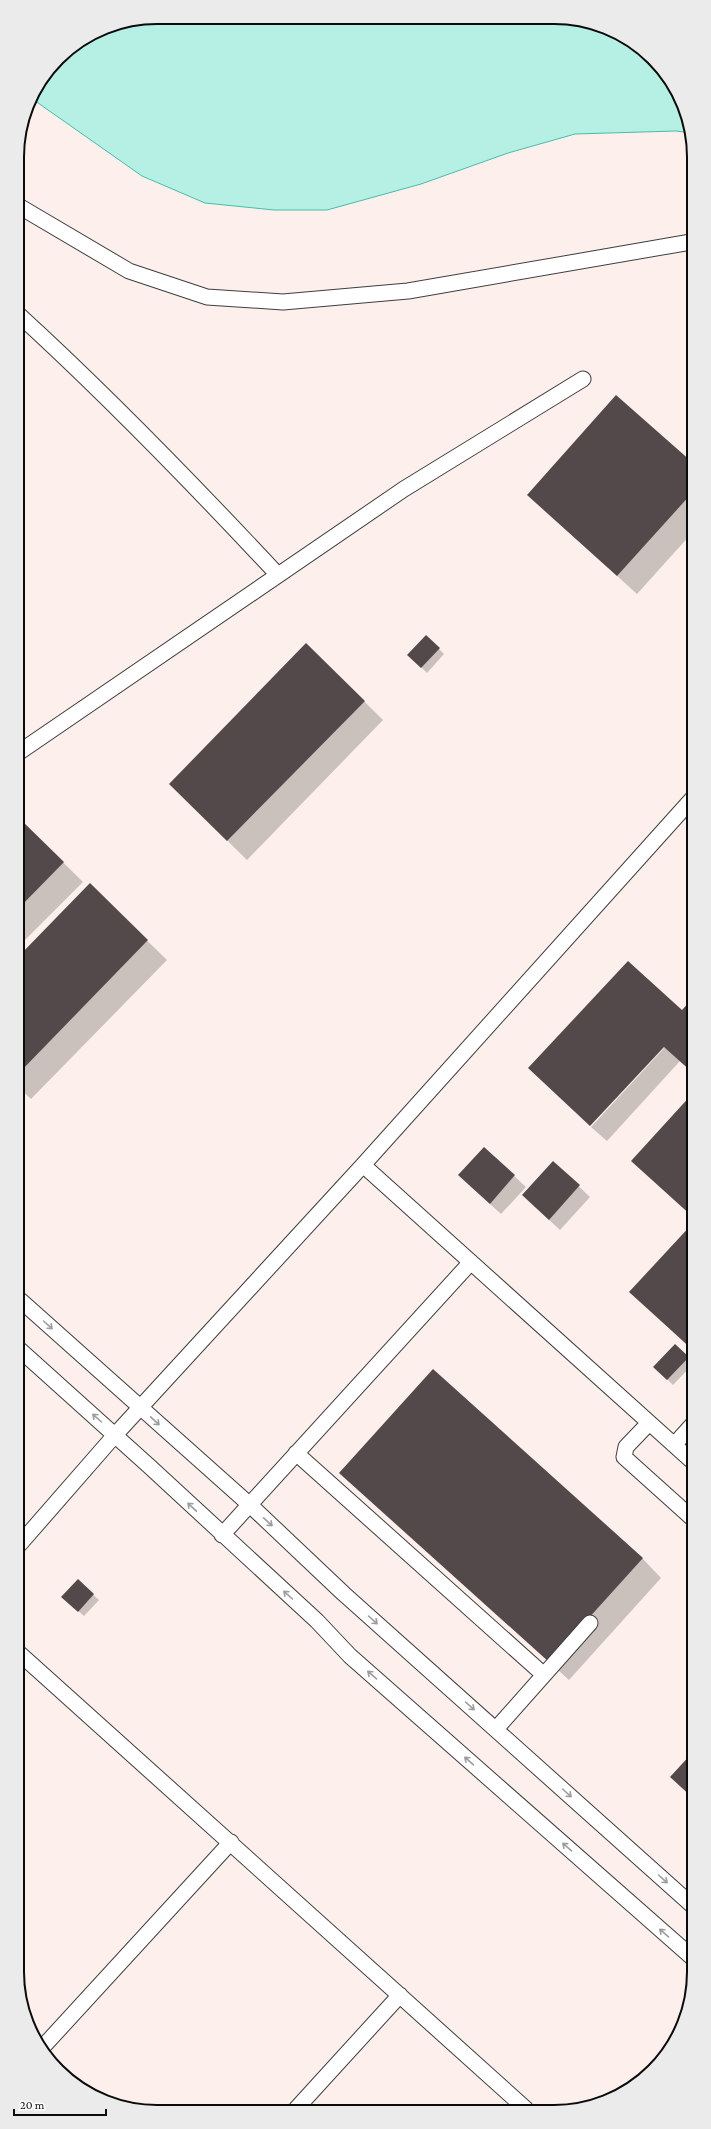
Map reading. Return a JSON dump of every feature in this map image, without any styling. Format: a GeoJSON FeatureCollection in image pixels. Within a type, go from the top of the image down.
{"type":"FeatureCollection","features":[{"type":"Feature","properties":{"kind":"lane"},"geometry":{"type":"LineString","coordinates":[[24,209],[129,271],[207,297],[283,302],[408,292],[687,243]]}},
{"type":"Feature","properties":{"kind":"lane"},"geometry":{"type":"LineString","coordinates":[[24,319],[64,356],[179,470],[278,575]]}},
{"type":"Feature","properties":{"kind":"lane"},"geometry":{"type":"LineString","coordinates":[[24,749],[404,489],[583,379]]}},
{"type":"Feature","properties":{"kind":"lane"},"geometry":{"type":"LineString","coordinates":[[24,1539],[141,1407],[363,1166],[687,805]]}},
{"type":"Feature","properties":{"kind":"lane"},"geometry":{"type":"LineString","coordinates":[[363,1166],[687,1457]]}},
{"type":"Feature","properties":{"kind":"lane"},"geometry":{"type":"LineString","coordinates":[[222,1535],[471,1262]]}},
{"type":"Feature","properties":{"kind":"lane"},"geometry":{"type":"LineString","coordinates":[[24,1303],[250,1505],[349,1598],[687,1900]]}},
{"type":"Feature","properties":{"kind":"lane"},"geometry":{"type":"LineString","coordinates":[[24,1353],[116,1435],[222,1535],[317,1621],[350,1656],[687,1953]]}},
{"type":"Feature","properties":{"kind":"lane"},"geometry":{"type":"LineString","coordinates":[[649,1423],[626,1447],[624,1457],[687,1514]]}},
{"type":"Feature","properties":{"kind":"lane"},"geometry":{"type":"LineString","coordinates":[[674,1445],[687,1431]]}},
{"type":"Feature","properties":{"kind":"lane"},"geometry":{"type":"LineString","coordinates":[[296,1453],[544,1675]]}},
{"type":"Feature","properties":{"kind":"lane"},"geometry":{"type":"LineString","coordinates":[[496,1729],[590,1623]]}},
{"type":"Feature","properties":{"kind":"lane"},"geometry":{"type":"LineString","coordinates":[[24,1657],[231,1842],[522,2105]]}},
{"type":"Feature","properties":{"kind":"lane"},"geometry":{"type":"LineString","coordinates":[[45,2044],[231,1842]]}},
{"type":"Feature","properties":{"kind":"lane"},"geometry":{"type":"LineString","coordinates":[[300,2105],[400,1995]]}},
{"type":"Feature","properties":{"kind":"water"},"geometry":{"type":"Polygon","coordinates":[[[139,25],[572,25],[597,31],[621,42],[635,51],[648,63],[660,76],[669,90],[677,106],[684,132],[676,131],[575,134],[508,153],[421,184],[327,210],[274,210],[205,203],[142,176],[36,102],[51,76],[76,51],[106,34],[139,25]]]}},
{"type":"Feature","properties":{"kind":"building"},"geometry":{"type":"Polygon","coordinates":[[[616,395],[687,458],[687,499],[617,576],[527,495],[616,395]]]}},
{"type":"Feature","properties":{"kind":"building"},"geometry":{"type":"Polygon","coordinates":[[[426,635],[440,648],[421,668],[407,655],[426,635]]]}},
{"type":"Feature","properties":{"kind":"building"},"geometry":{"type":"Polygon","coordinates":[[[306,643],[365,701],[227,841],[169,784],[306,643]]]}},
{"type":"Feature","properties":{"kind":"building"},"geometry":{"type":"Polygon","coordinates":[[[24,823],[64,862],[24,903],[24,823]]]}},
{"type":"Feature","properties":{"kind":"building"},"geometry":{"type":"Polygon","coordinates":[[[90,883],[148,940],[24,1068],[24,951],[90,883]]]}},
{"type":"Feature","properties":{"kind":"building"},"geometry":{"type":"Polygon","coordinates":[[[628,961],[682,1010],[687,1004],[687,1068],[664,1047],[590,1126],[528,1068],[628,961]]]}},
{"type":"Feature","properties":{"kind":"building"},"geometry":{"type":"Polygon","coordinates":[[[687,1100],[687,1212],[631,1161],[687,1100]]]}},
{"type":"Feature","properties":{"kind":"building"},"geometry":{"type":"Polygon","coordinates":[[[484,1147],[515,1175],[490,1204],[458,1175],[484,1147]]]}},
{"type":"Feature","properties":{"kind":"building"},"geometry":{"type":"Polygon","coordinates":[[[553,1161],[580,1185],[549,1220],[522,1195],[553,1161]]]}},
{"type":"Feature","properties":{"kind":"building"},"geometry":{"type":"Polygon","coordinates":[[[687,1229],[687,1345],[629,1292],[687,1229]]]}},
{"type":"Feature","properties":{"kind":"building"},"geometry":{"type":"Polygon","coordinates":[[[675,1344],[687,1355],[687,1359],[667,1380],[653,1367],[675,1344]]]}},
{"type":"Feature","properties":{"kind":"building"},"geometry":{"type":"Polygon","coordinates":[[[433,1369],[643,1558],[549,1662],[339,1473],[433,1369]]]}},
{"type":"Feature","properties":{"kind":"building"},"geometry":{"type":"Polygon","coordinates":[[[78,1579],[94,1594],[78,1612],[61,1597],[78,1579]]]}},
{"type":"Feature","properties":{"kind":"building"},"geometry":{"type":"Polygon","coordinates":[[[687,1759],[687,1793],[670,1777],[687,1759]]]}}]}
